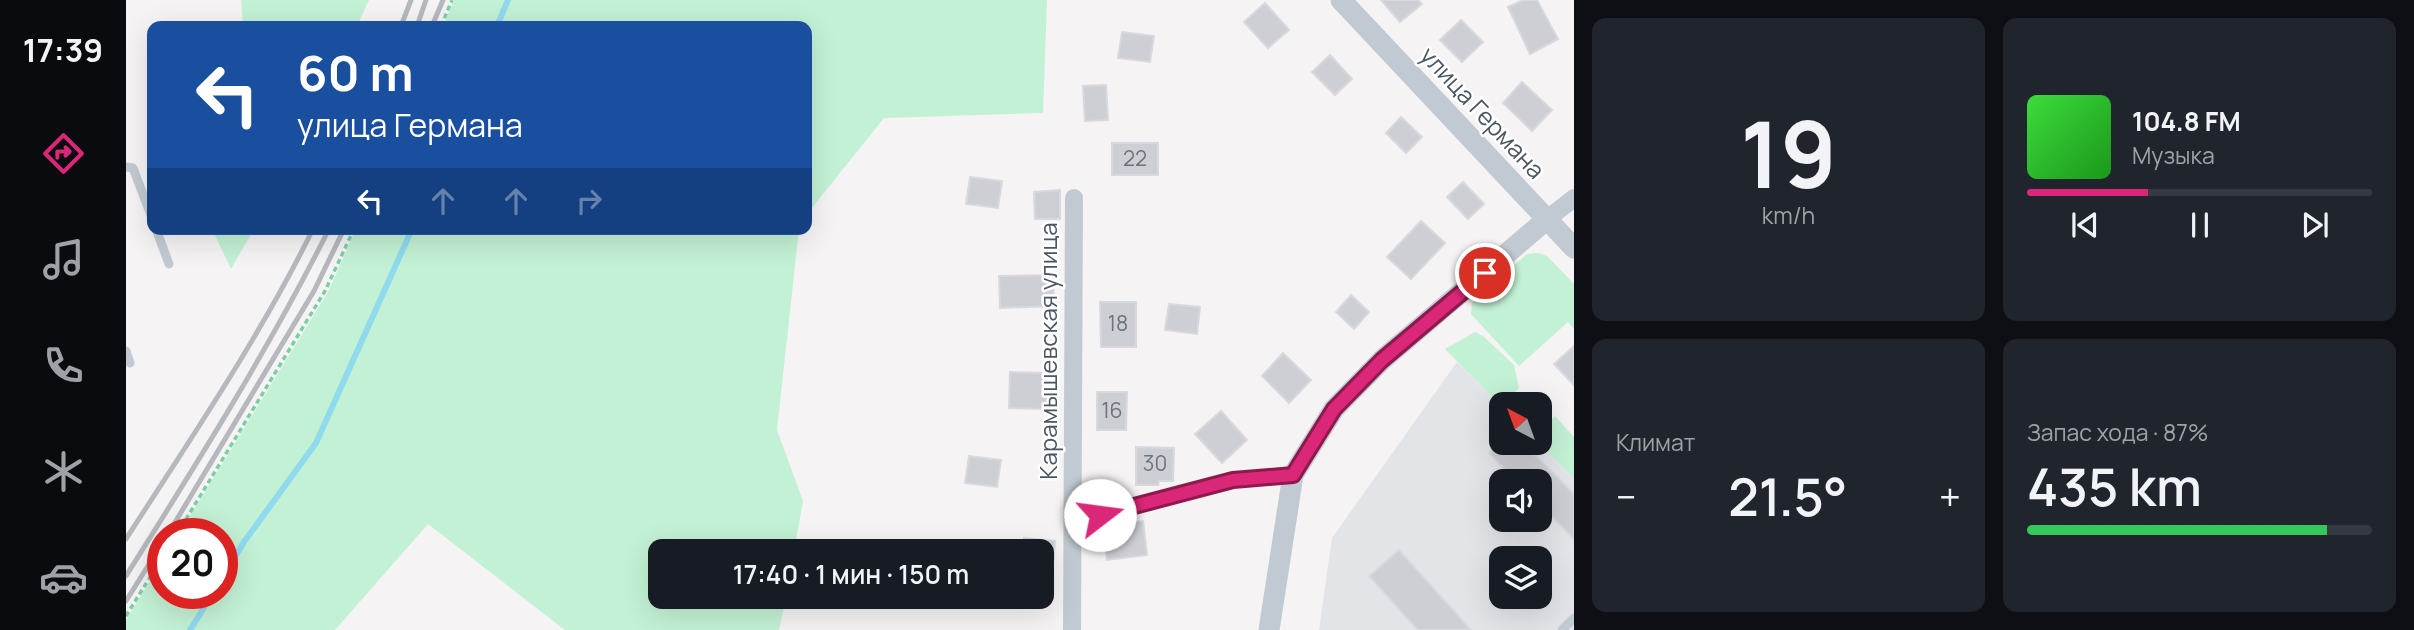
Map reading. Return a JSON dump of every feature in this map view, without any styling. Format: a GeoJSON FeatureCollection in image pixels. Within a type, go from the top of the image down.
{"type":"FeatureCollection","features":[{"type":"Feature","properties":{"kind":"street","name":"улица Германа"},"geometry":{"type":"LineString","coordinates":[[1341,0],[1574,248]]}},
{"type":"Feature","properties":{"kind":"street","name":"Карамышевская улица"},"geometry":{"type":"LineString","coordinates":[[1072,630],[1074,198]]}},
{"type":"Feature","properties":{"kind":"street"},"geometry":{"type":"LineString","coordinates":[[1269,630],[1293,475],[1334,409],[1382,360],[1574,198]]}},
{"type":"Feature","properties":{"kind":"lane"},"geometry":{"type":"LineString","coordinates":[[126,167],[133,168],[147,205]]}},
{"type":"Feature","properties":{"kind":"lane"},"geometry":{"type":"LineString","coordinates":[[158,235],[170,264]]}},
{"type":"Feature","properties":{"kind":"lane"},"geometry":{"type":"LineString","coordinates":[[126,351],[130,363]]}},
{"type":"Feature","properties":{"kind":"lane"},"geometry":{"type":"LineString","coordinates":[[1073,522],[1233,480],[1293,475]]}},
{"type":"Feature","properties":{"kind":"lane"},"geometry":{"type":"LineString","coordinates":[[1562,630],[1573,619]]}},
{"type":"Feature","properties":{"kind":"path"},"geometry":{"type":"LineString","coordinates":[[443,21],[452,0]]}},
{"type":"Feature","properties":{"kind":"path"},"geometry":{"type":"LineString","coordinates":[[187,518],[325,291],[351,235]]}},
{"type":"Feature","properties":{"kind":"path"},"geometry":{"type":"LineString","coordinates":[[126,616],[147,582]]}},
{"type":"Feature","properties":{"kind":"shaded area"},"geometry":{"type":"Polygon","coordinates":[[[1457,362],[1489,394],[1489,455],[1550,455],[1574,479],[1574,630],[1319,630],[1332,538],[1457,362]]]}},
{"type":"Feature","properties":{"kind":"green space"},"geometry":{"type":"Polygon","coordinates":[[[241,0],[369,0],[359,21],[243,21],[241,0]]]}},
{"type":"Feature","properties":{"kind":"green space"},"geometry":{"type":"Polygon","coordinates":[[[454,0],[1047,0],[1043,113],[884,118],[812,208],[812,21],[445,21],[454,0]]]}},
{"type":"Feature","properties":{"kind":"green space"},"geometry":{"type":"Polygon","coordinates":[[[215,235],[251,235],[231,269],[215,235]]]}},
{"type":"Feature","properties":{"kind":"green space"},"geometry":{"type":"Polygon","coordinates":[[[353,235],[798,235],[777,430],[803,501],[796,539],[648,539],[648,609],[783,609],[779,630],[565,630],[428,524],[335,630],[126,630],[126,620],[147,586],[147,609],[238,609],[238,518],[189,518],[328,292],[353,235]]]}},
{"type":"Feature","properties":{"kind":"green space"},"geometry":{"type":"Polygon","coordinates":[[[1527,254],[1547,256],[1574,284],[1574,329],[1568,322],[1519,366],[1471,314],[1472,303],[1527,254]]]}},
{"type":"Feature","properties":{"kind":"green space"},"geometry":{"type":"Polygon","coordinates":[[[1475,332],[1483,336],[1514,365],[1519,388],[1515,392],[1489,394],[1445,349],[1475,332]]]}},
{"type":"Feature","properties":{"kind":"green space"},"geometry":{"type":"Polygon","coordinates":[[[1555,416],[1574,437],[1574,479],[1550,455],[1552,419],[1555,416]]]}},
{"type":"Feature","properties":{"kind":"building"},"geometry":{"type":"Polygon","coordinates":[[[1381,0],[1418,0],[1422,4],[1400,22],[1381,0]]]}},
{"type":"Feature","properties":{"kind":"building"},"geometry":{"type":"Polygon","coordinates":[[[1523,0],[1537,0],[1558,39],[1530,54],[1508,7],[1523,0]]]}},
{"type":"Feature","properties":{"kind":"building"},"geometry":{"type":"Polygon","coordinates":[[[1265,3],[1289,30],[1268,48],[1244,22],[1265,3]]]}},
{"type":"Feature","properties":{"kind":"building"},"geometry":{"type":"Polygon","coordinates":[[[1461,20],[1483,42],[1462,62],[1440,40],[1461,20]]]}},
{"type":"Feature","properties":{"kind":"building"},"geometry":{"type":"Polygon","coordinates":[[[1122,32],[1154,36],[1150,62],[1118,58],[1122,32]]]}},
{"type":"Feature","properties":{"kind":"building"},"geometry":{"type":"Polygon","coordinates":[[[1330,55],[1352,79],[1335,95],[1312,72],[1330,55]]]}},
{"type":"Feature","properties":{"kind":"building"},"geometry":{"type":"Polygon","coordinates":[[[1522,82],[1552,110],[1532,131],[1503,103],[1522,82]]]}},
{"type":"Feature","properties":{"kind":"building"},"geometry":{"type":"Polygon","coordinates":[[[1106,85],[1108,120],[1085,121],[1083,86],[1106,85]]]}},
{"type":"Feature","properties":{"kind":"building"},"geometry":{"type":"Polygon","coordinates":[[[1401,117],[1422,137],[1406,153],[1386,133],[1401,117]]]}},
{"type":"Feature","properties":{"kind":"building"},"geometry":{"type":"Polygon","coordinates":[[[1112,143],[1158,143],[1158,175],[1112,175],[1112,143]]]}},
{"type":"Feature","properties":{"kind":"building"},"geometry":{"type":"Polygon","coordinates":[[[970,177],[1002,181],[998,208],[966,204],[970,177]]]}},
{"type":"Feature","properties":{"kind":"building"},"geometry":{"type":"Polygon","coordinates":[[[1463,182],[1484,204],[1468,219],[1447,197],[1463,182]]]}},
{"type":"Feature","properties":{"kind":"building"},"geometry":{"type":"Polygon","coordinates":[[[1060,190],[1060,219],[1035,219],[1034,192],[1060,190]]]}},
{"type":"Feature","properties":{"kind":"building"},"geometry":{"type":"Polygon","coordinates":[[[1421,221],[1445,243],[1411,279],[1387,257],[1421,221]]]}},
{"type":"Feature","properties":{"kind":"building"},"geometry":{"type":"Polygon","coordinates":[[[1053,275],[1054,306],[1000,308],[999,276],[1053,275]]]}},
{"type":"Feature","properties":{"kind":"building"},"geometry":{"type":"Polygon","coordinates":[[[1351,295],[1369,312],[1354,329],[1336,312],[1351,295]]]}},
{"type":"Feature","properties":{"kind":"building"},"geometry":{"type":"Polygon","coordinates":[[[1100,302],[1136,302],[1136,347],[1101,347],[1100,302]]]}},
{"type":"Feature","properties":{"kind":"building"},"geometry":{"type":"Polygon","coordinates":[[[1169,304],[1200,307],[1197,334],[1165,330],[1169,304]]]}},
{"type":"Feature","properties":{"kind":"building"},"geometry":{"type":"Polygon","coordinates":[[[1574,346],[1574,385],[1554,364],[1574,346]]]}},
{"type":"Feature","properties":{"kind":"building"},"geometry":{"type":"Polygon","coordinates":[[[1283,353],[1311,380],[1289,403],[1262,376],[1283,353]]]}},
{"type":"Feature","properties":{"kind":"building"},"geometry":{"type":"Polygon","coordinates":[[[1010,372],[1050,373],[1049,409],[1009,408],[1010,372]]]}},
{"type":"Feature","properties":{"kind":"building"},"geometry":{"type":"Polygon","coordinates":[[[1097,392],[1127,392],[1126,430],[1097,430],[1097,392]]]}},
{"type":"Feature","properties":{"kind":"building"},"geometry":{"type":"Polygon","coordinates":[[[1221,411],[1247,440],[1222,463],[1195,434],[1221,411]]]}},
{"type":"Feature","properties":{"kind":"building"},"geometry":{"type":"Polygon","coordinates":[[[1136,447],[1174,448],[1173,481],[1159,481],[1158,485],[1136,485],[1136,447]]]}},
{"type":"Feature","properties":{"kind":"building"},"geometry":{"type":"Polygon","coordinates":[[[1491,455],[1535,455],[1549,469],[1504,469],[1491,455]]]}},
{"type":"Feature","properties":{"kind":"building"},"geometry":{"type":"Polygon","coordinates":[[[969,456],[1001,460],[997,487],[965,483],[969,456]]]}},
{"type":"Feature","properties":{"kind":"building"},"geometry":{"type":"Polygon","coordinates":[[[1552,472],[1574,494],[1574,539],[1552,517],[1552,472]]]}},
{"type":"Feature","properties":{"kind":"building"},"geometry":{"type":"Polygon","coordinates":[[[1143,521],[1147,555],[1107,560],[1103,526],[1143,521]]]}},
{"type":"Feature","properties":{"kind":"building"},"geometry":{"type":"Polygon","coordinates":[[[1399,550],[1471,630],[1418,630],[1369,576],[1399,550]]]}},
{"type":"Feature","properties":{"kind":"waterway"},"geometry":{"type":"LineString","coordinates":[[499,21],[508,0]]}},
{"type":"Feature","properties":{"kind":"waterway"},"geometry":{"type":"LineString","coordinates":[[238,552],[316,443],[409,235]]}},
{"type":"Feature","properties":{"kind":"waterway"},"geometry":{"type":"LineString","coordinates":[[190,630],[203,609]]}},
{"type":"Feature","properties":{"kind":"railway"},"geometry":{"type":"LineString","coordinates":[[403,21],[411,0]]}},
{"type":"Feature","properties":{"kind":"railway"},"geometry":{"type":"LineString","coordinates":[[419,21],[426,0]]}},
{"type":"Feature","properties":{"kind":"railway"},"geometry":{"type":"LineString","coordinates":[[434,21],[443,0]]}},
{"type":"Feature","properties":{"kind":"railway"},"geometry":{"type":"LineString","coordinates":[[126,539],[248,348],[310,235]]}},
{"type":"Feature","properties":{"kind":"railway"},"geometry":{"type":"LineString","coordinates":[[126,576],[257,362],[326,235]]}},
{"type":"Feature","properties":{"kind":"railway"},"geometry":{"type":"LineString","coordinates":[[178,518],[314,291],[341,235]]}},
{"type":"Feature","properties":{"kind":"railway"},"geometry":{"type":"LineString","coordinates":[[126,601],[147,568]]}},
{"type":"Feature","properties":{"kind":"route"},"geometry":{"type":"LineString","coordinates":[[1100,515],[1233,480],[1293,475],[1334,409],[1382,360],[1485,273]]}}]}
